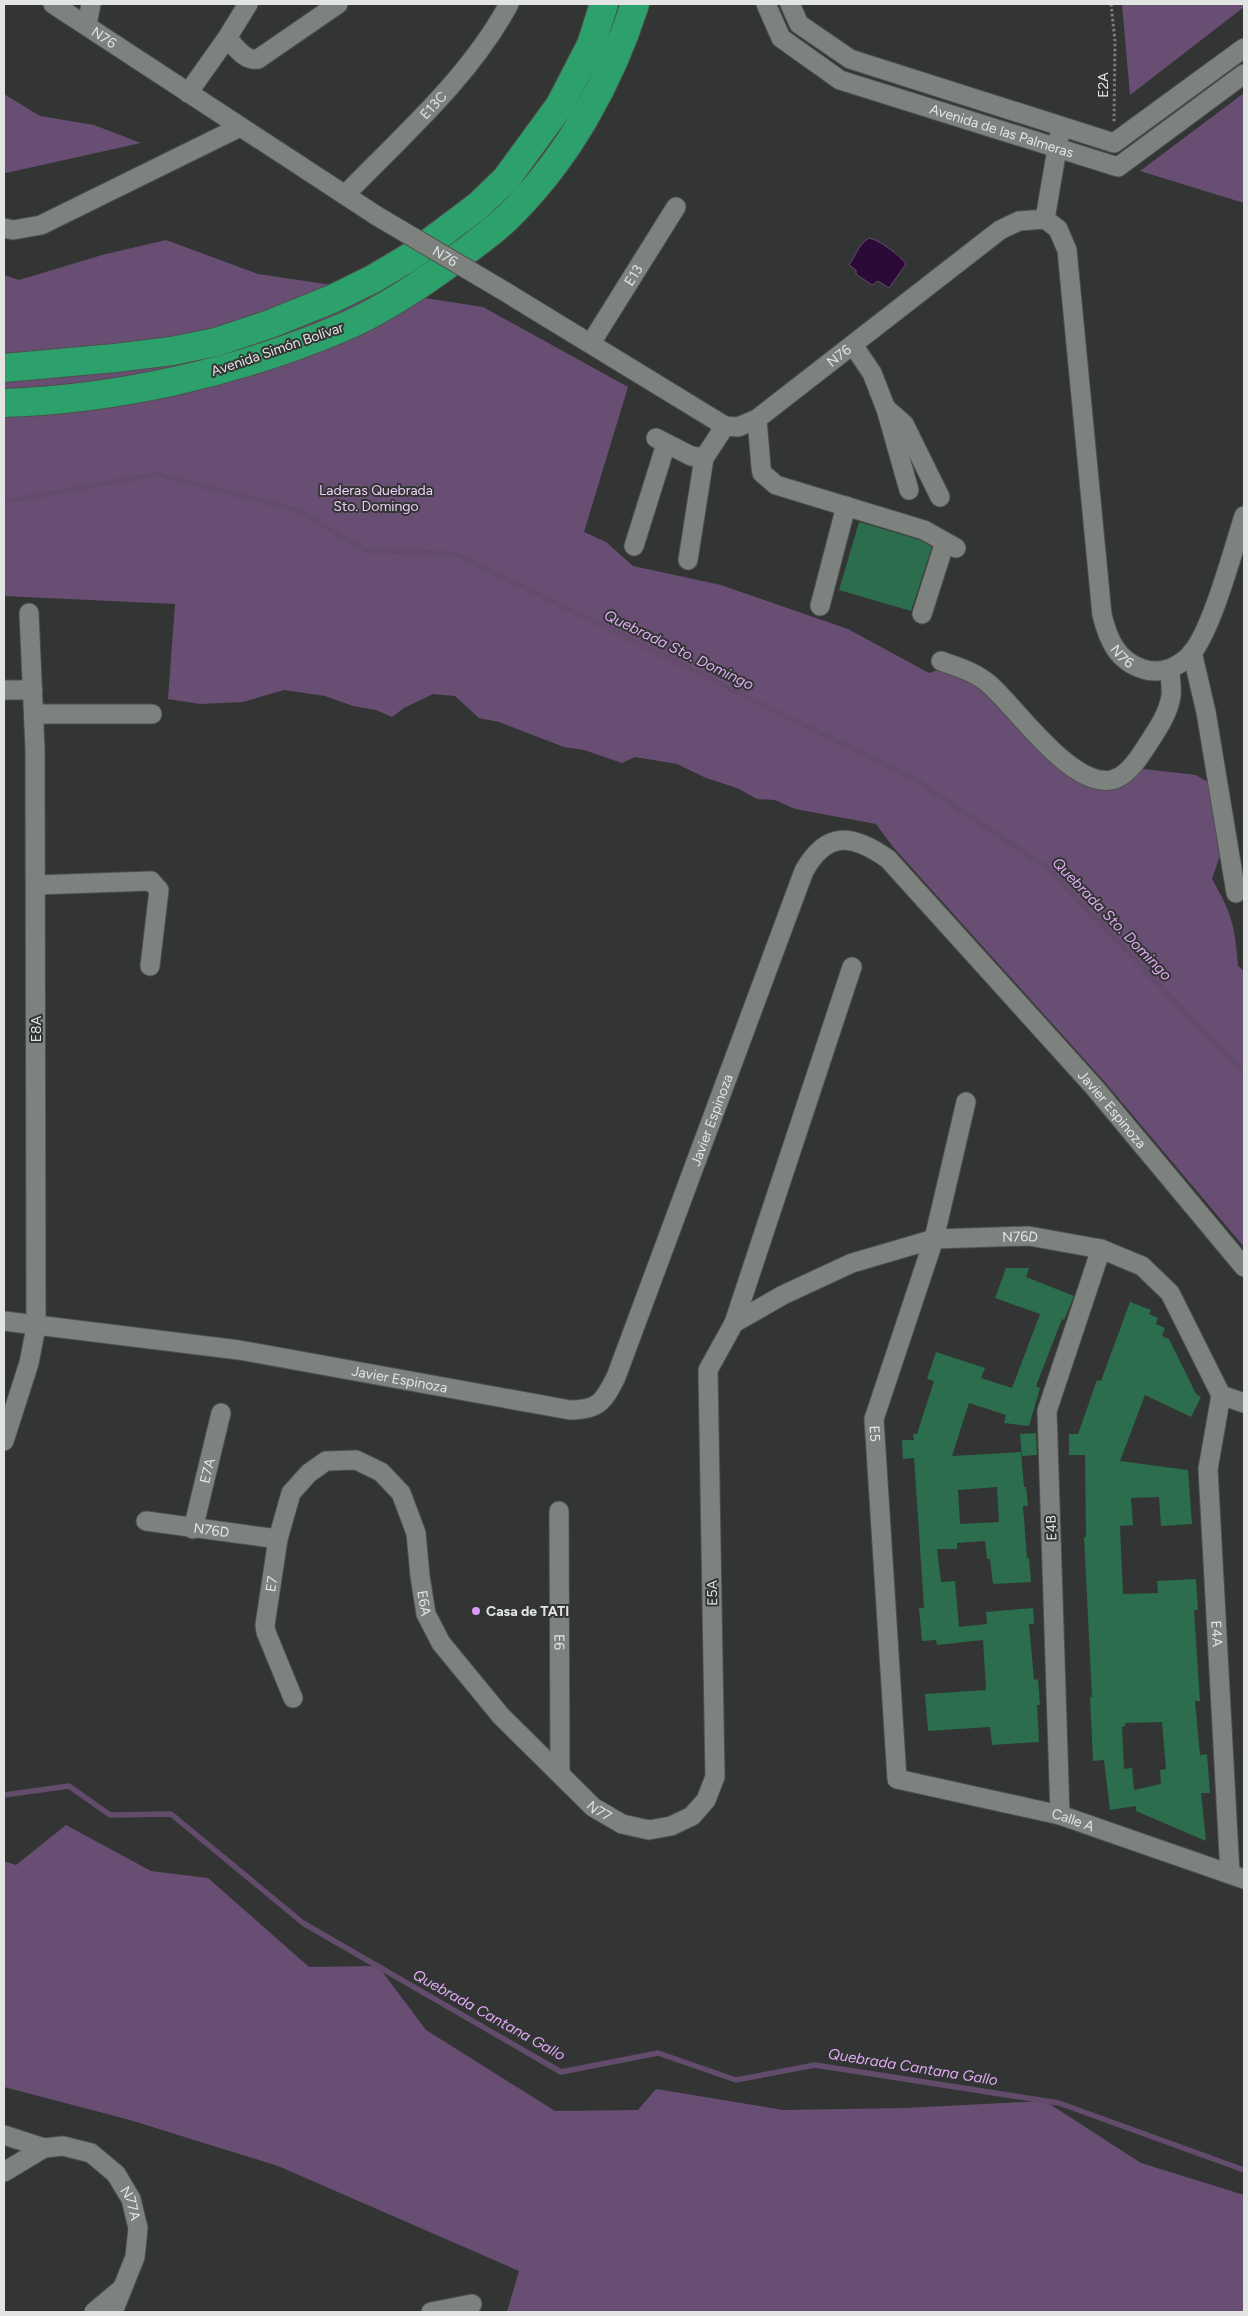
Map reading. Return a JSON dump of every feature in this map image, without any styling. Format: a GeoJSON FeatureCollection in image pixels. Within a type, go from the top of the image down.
{"type":"FeatureCollection","features":[{"type":"Feature","properties":{"kind":"highway","name":"Avenida Simón Bolívar"},"geometry":{"type":"LineString","coordinates":[[4,368],[116,358],[172,351],[216,342],[270,324],[332,299],[395,266],[478,206],[506,179],[560,105],[591,45],[604,4]]}},
{"type":"Feature","properties":{"kind":"highway","name":"Avenida Simón Bolívar"},"geometry":{"type":"LineString","coordinates":[[4,403],[52,401],[131,390],[223,369],[341,329],[432,276],[508,218],[533,192],[560,157],[585,118],[614,56],[635,4]]}},
{"type":"Feature","properties":{"kind":"street","name":"N76"},"geometry":{"type":"LineString","coordinates":[[53,4],[377,216],[591,343],[725,426],[738,427],[757,419],[1000,230],[1019,221],[1045,219],[1058,229],[1067,250],[1102,615],[1106,633],[1117,653],[1136,668],[1147,671],[1170,670]]}},
{"type":"Feature","properties":{"kind":"street"},"geometry":{"type":"LineString","coordinates":[[87,25],[91,4]]}},
{"type":"Feature","properties":{"kind":"street"},"geometry":{"type":"LineString","coordinates":[[188,93],[227,38],[248,4]]}},
{"type":"Feature","properties":{"kind":"street"},"geometry":{"type":"LineString","coordinates":[[227,38],[244,56],[251,60],[258,60],[338,4]]}},
{"type":"Feature","properties":{"kind":"street","name":"E13C"},"geometry":{"type":"LineString","coordinates":[[345,195],[449,88],[473,60],[509,4]]}},
{"type":"Feature","properties":{"kind":"street","name":"Avenida de las Palmeras"},"geometry":{"type":"LineString","coordinates":[[766,4],[781,38],[840,80],[1118,167],[1244,74]]}},
{"type":"Feature","properties":{"kind":"street","name":"Avenida de las Palmeras"},"geometry":{"type":"LineString","coordinates":[[790,4],[799,24],[850,60],[1114,143]]}},
{"type":"Feature","properties":{"kind":"street"},"geometry":{"type":"LineString","coordinates":[[1114,143],[1244,48]]}},
{"type":"Feature","properties":{"kind":"street"},"geometry":{"type":"LineString","coordinates":[[1045,219],[1061,126]]}},
{"type":"Feature","properties":{"kind":"street"},"geometry":{"type":"LineString","coordinates":[[4,228],[13,230],[41,225],[240,127]]}},
{"type":"Feature","properties":{"kind":"street","name":"E13"},"geometry":{"type":"LineString","coordinates":[[591,343],[676,207]]}},
{"type":"Feature","properties":{"kind":"street"},"geometry":{"type":"LineString","coordinates":[[853,345],[872,373],[886,409],[909,490]]}},
{"type":"Feature","properties":{"kind":"street"},"geometry":{"type":"LineString","coordinates":[[886,409],[904,424],[940,497]]}},
{"type":"Feature","properties":{"kind":"street"},"geometry":{"type":"LineString","coordinates":[[757,419],[761,467],[768,479],[776,485],[924,530],[950,545],[922,614]]}},
{"type":"Feature","properties":{"kind":"street"},"geometry":{"type":"LineString","coordinates":[[688,560],[704,458],[725,426]]}},
{"type":"Feature","properties":{"kind":"street"},"geometry":{"type":"LineString","coordinates":[[634,546],[661,441],[691,456],[704,458]]}},
{"type":"Feature","properties":{"kind":"street"},"geometry":{"type":"LineString","coordinates":[[820,606],[846,506]]}},
{"type":"Feature","properties":{"kind":"street"},"geometry":{"type":"LineString","coordinates":[[941,661],[979,676],[988,683],[1032,731],[1065,762],[1099,779],[1111,780],[1123,774],[1135,763],[1160,723],[1171,696],[1170,670],[1192,652],[1210,618],[1244,516]]}},
{"type":"Feature","properties":{"kind":"street","name":"E8A"},"geometry":{"type":"LineString","coordinates":[[4,1441],[28,1367],[36,1327],[36,885],[34,714],[29,612]]}},
{"type":"Feature","properties":{"kind":"street"},"geometry":{"type":"LineString","coordinates":[[1192,652],[1206,712],[1236,893]]}},
{"type":"Feature","properties":{"kind":"street"},"geometry":{"type":"LineString","coordinates":[[4,690],[33,690]]}},
{"type":"Feature","properties":{"kind":"street"},"geometry":{"type":"LineString","coordinates":[[34,714],[152,714]]}},
{"type":"Feature","properties":{"kind":"street","name":"Javier Espinoza"},"geometry":{"type":"LineString","coordinates":[[4,1321],[36,1327],[239,1350],[570,1410],[583,1410],[594,1407],[607,1394],[616,1377],[804,871],[812,857],[822,846],[837,840],[855,841],[870,846],[888,859],[1094,1087],[1244,1267]]}},
{"type":"Feature","properties":{"kind":"street"},"geometry":{"type":"LineString","coordinates":[[36,885],[151,882],[159,890],[150,966]]}},
{"type":"Feature","properties":{"kind":"street","name":"E5A"},"geometry":{"type":"LineString","coordinates":[[649,1830],[672,1826],[692,1816],[706,1800],[715,1777],[708,1370],[734,1323],[852,967]]}},
{"type":"Feature","properties":{"kind":"street","name":"E5"},"geometry":{"type":"LineString","coordinates":[[897,1780],[874,1419],[934,1239],[966,1102]]}},
{"type":"Feature","properties":{"kind":"street","name":"N76D"},"geometry":{"type":"LineString","coordinates":[[734,1323],[783,1295],[852,1263],[934,1239],[1029,1236],[1100,1249],[1142,1266],[1170,1293],[1220,1395]]}},
{"type":"Feature","properties":{"kind":"street","name":"E4B"},"geometry":{"type":"LineString","coordinates":[[1060,1815],[1047,1411],[1100,1249]]}},
{"type":"Feature","properties":{"kind":"street"},"geometry":{"type":"LineString","coordinates":[[1220,1395],[1244,1403]]}},
{"type":"Feature","properties":{"kind":"street","name":"E4A"},"geometry":{"type":"LineString","coordinates":[[1220,1395],[1208,1469],[1237,1876]]}},
{"type":"Feature","properties":{"kind":"street","name":"E7A"},"geometry":{"type":"LineString","coordinates":[[194,1529],[221,1413]]}},
{"type":"Feature","properties":{"kind":"street","name":"E6A"},"geometry":{"type":"LineString","coordinates":[[309,1473],[326,1461],[356,1460],[381,1472],[401,1493],[416,1533],[426,1614],[441,1643],[501,1716],[560,1773]]}},
{"type":"Feature","properties":{"kind":"street","name":"E7"},"geometry":{"type":"LineString","coordinates":[[293,1698],[266,1632],[265,1625],[278,1539],[291,1493],[309,1473]]}},
{"type":"Feature","properties":{"kind":"street","name":"E6"},"geometry":{"type":"LineString","coordinates":[[559,1511],[560,1773]]}},
{"type":"Feature","properties":{"kind":"street","name":"N76D"},"geometry":{"type":"LineString","coordinates":[[146,1521],[278,1539]]}},
{"type":"Feature","properties":{"kind":"street","name":"N77"},"geometry":{"type":"LineString","coordinates":[[560,1773],[593,1807],[622,1824],[649,1830]]}},
{"type":"Feature","properties":{"kind":"street","name":"Calle A"},"geometry":{"type":"LineString","coordinates":[[897,1780],[1060,1815],[1237,1876]]}},
{"type":"Feature","properties":{"kind":"street"},"geometry":{"type":"LineString","coordinates":[[4,2135],[44,2148]]}},
{"type":"Feature","properties":{"kind":"street","name":"N77A"},"geometry":{"type":"LineString","coordinates":[[44,2148],[63,2146],[91,2153],[116,2174],[131,2199],[138,2228],[135,2258],[113,2312]]}},
{"type":"Feature","properties":{"kind":"street"},"geometry":{"type":"LineString","coordinates":[[4,2172],[44,2148]]}},
{"type":"Feature","properties":{"kind":"street"},"geometry":{"type":"LineString","coordinates":[[94,2312],[122,2289]]}},
{"type":"Feature","properties":{"kind":"street"},"geometry":{"type":"LineString","coordinates":[[431,2312],[472,2304]]}},
{"type":"Feature","properties":{"kind":"path","name":"E2A"},"geometry":{"type":"LineString","coordinates":[[1111,4],[1115,41],[1114,143]]}},
{"type":"Feature","properties":{"kind":"green space","name":"Laderas Quebrada Sto. Domingo"},"geometry":{"type":"Polygon","coordinates":[[[620,4],[628,4],[560,154],[399,294],[483,307],[628,387],[584,532],[606,542],[633,566],[721,585],[848,629],[929,673],[968,660],[1023,725],[1098,782],[1135,768],[1196,775],[1214,786],[1224,844],[1212,879],[1228,911],[1234,930],[1238,966],[1244,971],[1244,1247],[1103,1080],[893,847],[876,824],[795,809],[775,800],[757,799],[737,788],[706,778],[677,764],[635,757],[622,763],[584,750],[564,747],[499,722],[479,718],[455,696],[433,694],[404,708],[392,717],[376,710],[353,706],[325,696],[284,690],[243,702],[200,704],[168,699],[175,604],[4,596],[4,275],[19,280],[102,255],[166,240],[258,274],[379,292],[406,277],[462,238],[499,205],[552,147],[583,94],[610,35],[620,4]]]}},
{"type":"Feature","properties":{"kind":"green space"},"geometry":{"type":"Polygon","coordinates":[[[1122,4],[1244,4],[1244,7],[1130,95],[1122,4]]]}},
{"type":"Feature","properties":{"kind":"green space"},"geometry":{"type":"Polygon","coordinates":[[[1244,93],[1244,203],[1140,171],[1244,93]]]}},
{"type":"Feature","properties":{"kind":"green space"},"geometry":{"type":"Polygon","coordinates":[[[4,94],[40,116],[94,125],[141,143],[6,173],[4,172],[4,94]]]}},
{"type":"Feature","properties":{"kind":"green space"},"geometry":{"type":"Polygon","coordinates":[[[66,1825],[151,1871],[208,1878],[309,1967],[378,1966],[426,2030],[555,2111],[638,2110],[656,2089],[783,2110],[906,2108],[1045,2101],[1141,2163],[1244,2195],[1244,2312],[507,2312],[519,2271],[278,2166],[130,2120],[4,2087],[4,1861],[16,1865],[66,1825]]]}},
{"type":"Feature","properties":{"kind":"shaded area"},"geometry":{"type":"Polygon","coordinates":[[[869,238],[889,248],[906,264],[889,288],[878,281],[872,285],[856,274],[856,270],[849,265],[860,247],[869,238]]]}},
{"type":"Feature","properties":{"kind":"building"},"geometry":{"type":"Polygon","coordinates":[[[859,522],[920,540],[932,547],[911,611],[839,590],[859,522]]]}},
{"type":"Feature","properties":{"kind":"building"},"geometry":{"type":"Polygon","coordinates":[[[1006,1268],[1029,1268],[1026,1277],[1074,1296],[1064,1320],[1062,1319],[1036,1386],[1040,1388],[1029,1426],[1004,1423],[1006,1415],[969,1403],[952,1456],[1021,1452],[1024,1487],[1026,1487],[1028,1506],[1023,1506],[1031,1582],[993,1584],[990,1559],[987,1559],[985,1541],[957,1543],[957,1549],[937,1549],[941,1582],[955,1581],[959,1627],[987,1624],[986,1612],[1033,1608],[1034,1624],[1029,1624],[1034,1680],[1038,1679],[1040,1705],[1037,1705],[1039,1742],[992,1745],[990,1727],[928,1731],[925,1694],[986,1690],[983,1640],[937,1645],[936,1640],[922,1641],[919,1608],[924,1608],[914,1458],[903,1459],[902,1440],[914,1440],[913,1434],[917,1434],[934,1381],[927,1379],[936,1352],[985,1368],[981,1378],[1012,1388],[1040,1314],[995,1298],[1006,1268]],[[997,1487],[958,1490],[960,1524],[999,1522],[997,1487]]]}},
{"type":"Feature","properties":{"kind":"building"},"geometry":{"type":"Polygon","coordinates":[[[1130,1302],[1151,1310],[1149,1314],[1158,1318],[1156,1324],[1165,1328],[1162,1336],[1169,1339],[1196,1394],[1201,1397],[1191,1417],[1145,1395],[1120,1461],[1188,1470],[1192,1524],[1161,1526],[1159,1497],[1131,1498],[1133,1525],[1120,1526],[1123,1594],[1158,1593],[1157,1581],[1196,1579],[1198,1610],[1194,1610],[1200,1701],[1195,1701],[1200,1755],[1207,1754],[1210,1793],[1201,1793],[1206,1841],[1136,1811],[1136,1806],[1110,1810],[1104,1760],[1093,1761],[1090,1697],[1092,1697],[1084,1537],[1086,1537],[1085,1455],[1069,1455],[1069,1434],[1078,1434],[1097,1380],[1101,1381],[1130,1302]],[[1162,1722],[1125,1723],[1125,1726],[1122,1727],[1124,1769],[1132,1768],[1134,1790],[1161,1784],[1160,1770],[1166,1769],[1162,1722]]]}},
{"type":"Feature","properties":{"kind":"building"},"geometry":{"type":"Polygon","coordinates":[[[1036,1433],[1037,1455],[1022,1456],[1020,1434],[1036,1433]]]}},
{"type":"Feature","properties":{"kind":"waterway","name":"Quebrada Sto. Domingo"},"geometry":{"type":"LineString","coordinates":[[4,502],[156,474],[297,510],[365,550],[457,554],[917,781],[1047,868],[1244,1073]]}},
{"type":"Feature","properties":{"kind":"waterway","name":"Quebrada Cantana Gallo"},"geometry":{"type":"LineString","coordinates":[[4,1795],[69,1786],[110,1815],[171,1814],[303,1923],[561,2072],[658,2053],[736,2080],[815,2065],[1059,2103],[1244,2170]]}},
{"type":"Feature","properties":{"kind":"place","name":"Casa de TATI"},"geometry":{"type":"Point","coordinates":[476,1611]}}]}
